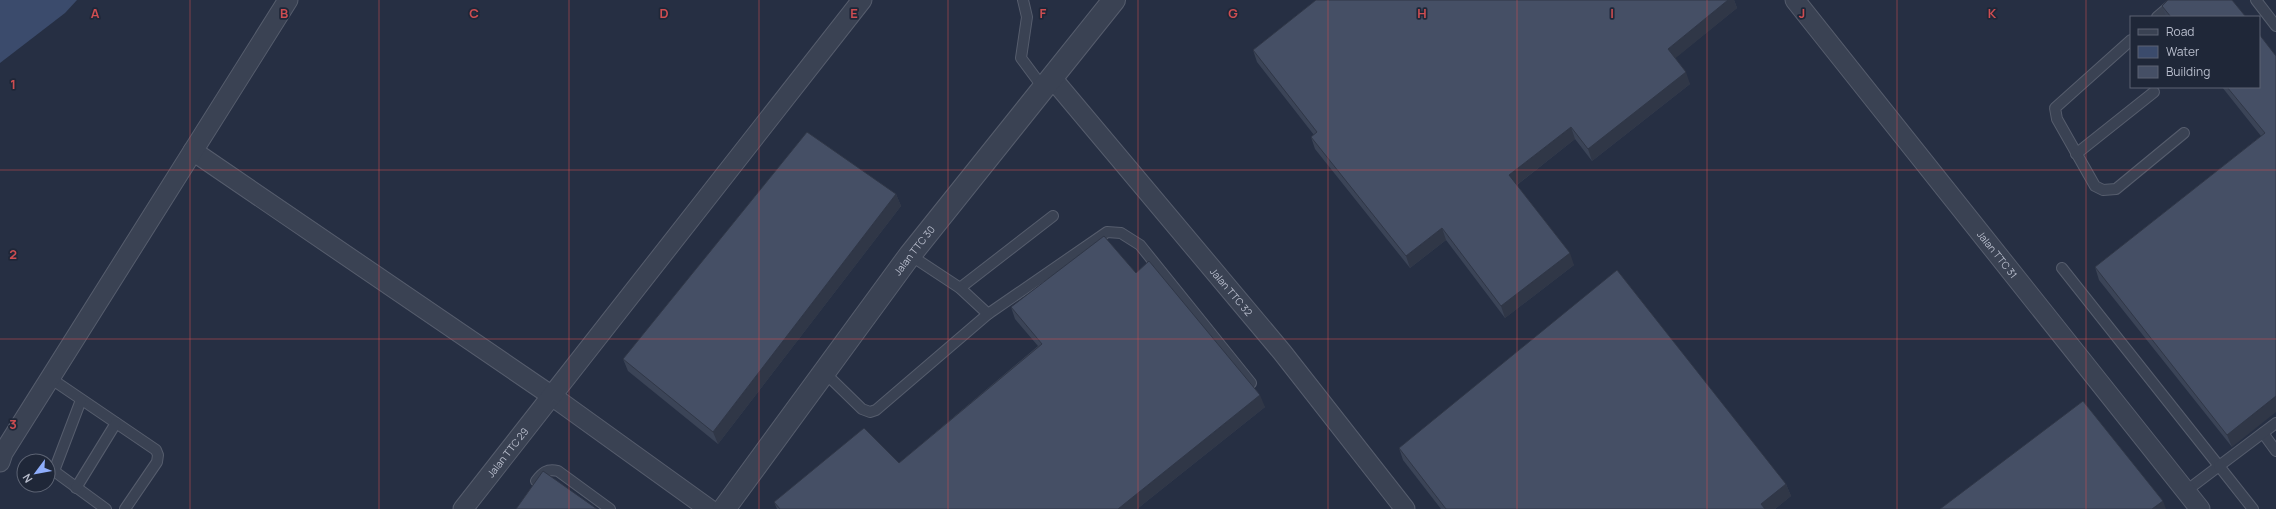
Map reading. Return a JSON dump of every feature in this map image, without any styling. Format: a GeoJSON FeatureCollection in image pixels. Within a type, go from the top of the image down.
{"type":"FeatureCollection","features":[{"type":"Feature","properties":{"kind":"street"},"geometry":{"type":"LineString","coordinates":[[0,462],[3,453],[288,0]]}},
{"type":"Feature","properties":{"kind":"street","name":"Jalan TTC 29"},"geometry":{"type":"LineString","coordinates":[[463,509],[862,0]]}},
{"type":"Feature","properties":{"kind":"street","name":"Jalan TTC 30"},"geometry":{"type":"LineString","coordinates":[[724,509],[910,256],[1114,0]]}},
{"type":"Feature","properties":{"kind":"street","name":"Jalan TTC 31"},"geometry":{"type":"LineString","coordinates":[[1795,0],[2200,509]]}},
{"type":"Feature","properties":{"kind":"street","name":"Jalan TTC 32"},"geometry":{"type":"LineString","coordinates":[[1048,83],[1282,352],[1405,509]]}},
{"type":"Feature","properties":{"kind":"street"},"geometry":{"type":"LineString","coordinates":[[193,151],[552,396],[709,509]]}},
{"type":"Feature","properties":{"kind":"lane"},"geometry":{"type":"LineString","coordinates":[[1023,0],[1027,17],[1021,58],[1048,83]]}},
{"type":"Feature","properties":{"kind":"lane"},"geometry":{"type":"LineString","coordinates":[[2159,16],[2177,0]]}},
{"type":"Feature","properties":{"kind":"lane"},"geometry":{"type":"LineString","coordinates":[[2256,0],[2276,26]]}},
{"type":"Feature","properties":{"kind":"lane"},"geometry":{"type":"LineString","coordinates":[[2130,41],[2055,108],[2057,119],[2076,154],[2095,186],[2103,190],[2116,188],[2184,134]]}},
{"type":"Feature","properties":{"kind":"lane"},"geometry":{"type":"LineString","coordinates":[[2076,154],[2154,92]]}},
{"type":"Feature","properties":{"kind":"lane"},"geometry":{"type":"LineString","coordinates":[[960,288],[1053,216]]}},
{"type":"Feature","properties":{"kind":"lane"},"geometry":{"type":"LineString","coordinates":[[824,372],[862,409],[870,412],[876,410],[988,314],[1107,232],[1121,233],[1140,245],[1252,384]]}},
{"type":"Feature","properties":{"kind":"lane"},"geometry":{"type":"LineString","coordinates":[[910,256],[960,288],[988,314]]}},
{"type":"Feature","properties":{"kind":"lane"},"geometry":{"type":"LineString","coordinates":[[2062,268],[2253,509]]}},
{"type":"Feature","properties":{"kind":"lane"},"geometry":{"type":"LineString","coordinates":[[50,378],[156,450],[158,455],[157,462],[125,509]]}},
{"type":"Feature","properties":{"kind":"lane"},"geometry":{"type":"LineString","coordinates":[[81,400],[54,468],[56,474],[106,509]]}},
{"type":"Feature","properties":{"kind":"lane"},"geometry":{"type":"LineString","coordinates":[[76,488],[116,423]]}},
{"type":"Feature","properties":{"kind":"lane"},"geometry":{"type":"LineString","coordinates":[[2186,491],[2276,423]]}},
{"type":"Feature","properties":{"kind":"lane"},"geometry":{"type":"LineString","coordinates":[[2263,433],[2276,451]]}},
{"type":"Feature","properties":{"kind":"lane"},"geometry":{"type":"LineString","coordinates":[[530,490],[544,472],[551,469],[558,471],[610,509]]}},
{"type":"Feature","properties":{"kind":"water"},"geometry":{"type":"Polygon","coordinates":[[[0,0],[77,0],[65,13],[0,63],[0,0]]]}},
{"type":"Feature","properties":{"kind":"building"},"geometry":{"type":"Polygon","coordinates":[[[1316,0],[1728,0],[1668,49],[1686,72],[1588,149],[1571,127],[1509,175],[1570,253],[1501,306],[1442,228],[1406,256],[1311,137],[1317,132],[1253,50],[1316,0]]]}},
{"type":"Feature","properties":{"kind":"building"},"geometry":{"type":"Polygon","coordinates":[[[2168,0],[2232,0],[2245,16],[2170,16],[2162,6],[2168,0]]]}},
{"type":"Feature","properties":{"kind":"building"},"geometry":{"type":"Polygon","coordinates":[[[2260,35],[2276,56],[2276,396],[2227,435],[2095,267],[2265,133],[2228,88],[2260,88],[2260,35]]]}},
{"type":"Feature","properties":{"kind":"building"},"geometry":{"type":"Polygon","coordinates":[[[807,132],[896,194],[713,432],[623,359],[807,132]]]}},
{"type":"Feature","properties":{"kind":"building"},"geometry":{"type":"Polygon","coordinates":[[[1104,236],[1136,273],[1149,261],[1260,395],[1118,509],[780,509],[774,502],[864,428],[899,463],[1042,344],[1011,307],[1104,236]]]}},
{"type":"Feature","properties":{"kind":"building"},"geometry":{"type":"Polygon","coordinates":[[[1617,270],[1786,484],[1761,504],[1765,509],[1446,509],[1399,448],[1617,270]]]}},
{"type":"Feature","properties":{"kind":"building"},"geometry":{"type":"Polygon","coordinates":[[[2083,401],[2163,501],[2152,509],[1940,509],[2083,401]]]}},
{"type":"Feature","properties":{"kind":"building"},"geometry":{"type":"Polygon","coordinates":[[[543,471],[597,509],[516,509],[543,471]]]}}]}
